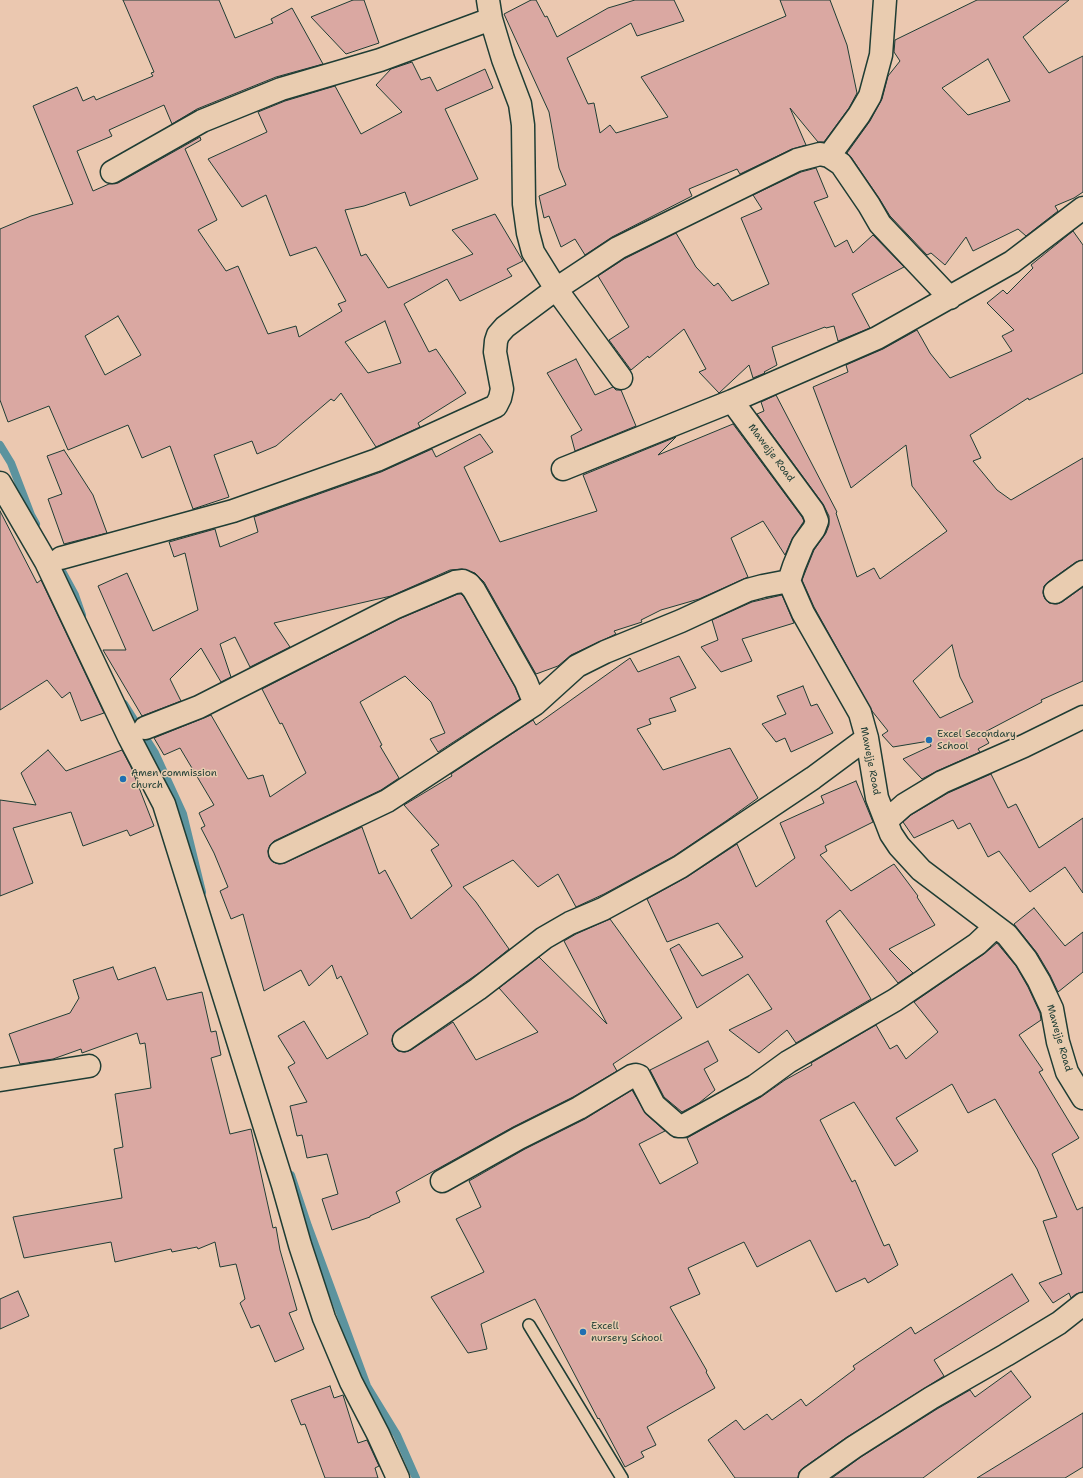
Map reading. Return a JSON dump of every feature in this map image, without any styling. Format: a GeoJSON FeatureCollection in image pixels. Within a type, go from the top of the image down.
{"type":"FeatureCollection","features":[{"type":"Feature","properties":{"kind":"street"},"geometry":{"type":"LineString","coordinates":[[829,156],[859,115],[870,96],[881,55],[884,0]]}},
{"type":"Feature","properties":{"kind":"street"},"geometry":{"type":"LineString","coordinates":[[112,172],[202,122],[281,89],[380,60],[490,10],[503,59],[520,104],[523,125],[524,204],[528,233],[533,252],[556,288],[621,378]]}},
{"type":"Feature","properties":{"kind":"street"},"geometry":{"type":"LineString","coordinates":[[61,558],[233,510],[377,460],[496,406],[502,389],[495,352],[498,335],[505,327],[556,288],[618,248],[797,160],[820,154],[829,156],[841,164],[880,224],[950,298]]}},
{"type":"Feature","properties":{"kind":"street"},"geometry":{"type":"LineString","coordinates":[[563,469],[732,401],[878,338],[1012,262],[1082,210]]}},
{"type":"Feature","properties":{"kind":"street","name":"Mawejje Road"},"geometry":{"type":"LineString","coordinates":[[732,401],[813,511],[815,516],[816,521],[814,529],[804,544],[789,581],[803,613],[860,713],[868,738],[877,798],[891,834],[899,846],[921,870],[1007,935],[1026,959],[1039,981],[1052,1009],[1058,1042],[1068,1072],[1083,1098]]}},
{"type":"Feature","properties":{"kind":"street"},"geometry":{"type":"LineString","coordinates":[[0,483],[46,562],[129,738],[164,804],[283,1185],[300,1245],[324,1318],[351,1382],[378,1434],[398,1478]]}},
{"type":"Feature","properties":{"kind":"street"},"geometry":{"type":"LineString","coordinates":[[1055,592],[1083,572]]}},
{"type":"Feature","properties":{"kind":"street"},"geometry":{"type":"LineString","coordinates":[[145,728],[199,707],[394,608],[454,582],[463,581],[469,584],[474,590],[526,682],[535,704]]}},
{"type":"Feature","properties":{"kind":"street"},"geometry":{"type":"LineString","coordinates":[[280,852],[387,801],[535,704],[577,666],[584,662],[681,621],[748,590],[789,581]]}},
{"type":"Feature","properties":{"kind":"street"},"geometry":{"type":"LineString","coordinates":[[886,821],[904,805],[942,782],[1024,746],[1083,716]]}},
{"type":"Feature","properties":{"kind":"street"},"geometry":{"type":"LineString","coordinates":[[404,1040],[478,989],[544,938],[570,923],[603,909],[680,867],[813,778],[868,738]]}},
{"type":"Feature","properties":{"kind":"street"},"geometry":{"type":"LineString","coordinates":[[442,1181],[519,1138],[580,1108],[636,1075],[639,1076],[654,1105],[678,1126],[683,1126],[693,1122],[755,1086],[788,1062],[895,1000],[977,944],[995,927]]}},
{"type":"Feature","properties":{"kind":"street"},"geometry":{"type":"LineString","coordinates":[[0,1080],[89,1066]]}},
{"type":"Feature","properties":{"kind":"street"},"geometry":{"type":"LineString","coordinates":[[810,1478],[854,1447],[925,1402],[1059,1323],[1083,1304]]}},
{"type":"Feature","properties":{"kind":"lane"},"geometry":{"type":"LineString","coordinates":[[529,1326],[622,1478]]}},
{"type":"Feature","properties":{"kind":"building"},"geometry":{"type":"Polygon","coordinates":[[[123,0],[219,0],[235,38],[273,23],[271,19],[292,8],[323,64],[276,77],[197,109],[172,124],[164,105],[109,130],[112,136],[77,151],[93,191],[109,184],[118,183],[200,137],[201,140],[185,149],[217,220],[198,230],[226,271],[238,266],[268,334],[296,326],[299,337],[342,311],[338,304],[346,301],[316,247],[290,256],[266,195],[242,207],[208,159],[267,132],[258,112],[285,101],[335,86],[361,134],[402,112],[376,85],[391,69],[412,62],[421,80],[430,77],[437,91],[485,69],[493,88],[445,109],[478,179],[410,206],[405,192],[364,206],[345,210],[361,256],[366,254],[388,288],[473,254],[452,230],[495,214],[523,261],[507,269],[512,276],[460,301],[447,279],[404,304],[429,352],[436,349],[466,393],[418,423],[420,427],[376,447],[341,393],[334,401],[331,399],[276,446],[257,454],[252,441],[214,455],[229,497],[193,509],[170,446],[142,458],[128,425],[68,450],[49,406],[8,422],[0,400],[0,229],[31,216],[73,204],[33,106],[77,87],[83,101],[94,96],[96,100],[153,76],[151,73],[154,72],[123,0]],[[118,316],[85,336],[105,375],[141,355],[118,316]],[[385,321],[345,342],[368,373],[401,363],[385,321]]]}},
{"type":"Feature","properties":{"kind":"building"},"geometry":{"type":"Polygon","coordinates":[[[353,0],[364,0],[379,43],[346,54],[311,17],[353,0]]]}},
{"type":"Feature","properties":{"kind":"building"},"geometry":{"type":"Polygon","coordinates":[[[531,0],[536,0],[545,17],[547,16],[557,37],[608,8],[635,0],[674,0],[684,21],[637,36],[631,23],[567,58],[588,104],[594,103],[600,133],[610,125],[616,133],[668,117],[641,77],[786,16],[780,0],[830,0],[847,45],[857,93],[849,108],[824,142],[818,142],[790,108],[806,145],[792,149],[740,174],[737,169],[689,189],[692,196],[612,237],[585,255],[575,239],[561,247],[549,216],[544,218],[539,196],[566,185],[559,168],[549,112],[504,14],[531,0]]]}},
{"type":"Feature","properties":{"kind":"building"},"geometry":{"type":"Polygon","coordinates":[[[977,0],[1069,0],[1023,37],[1049,73],[1083,56],[1083,192],[1074,198],[1055,206],[1058,211],[1026,236],[1018,229],[973,251],[966,237],[945,265],[931,253],[927,255],[890,216],[847,153],[870,121],[882,99],[888,76],[900,61],[894,52],[895,40],[977,0]],[[988,59],[942,88],[968,115],[1010,101],[988,59]]]}},
{"type":"Feature","properties":{"kind":"building"},"geometry":{"type":"Polygon","coordinates":[[[816,168],[828,197],[814,202],[835,247],[847,240],[853,253],[873,235],[904,267],[852,294],[870,328],[838,341],[834,326],[825,327],[772,347],[777,365],[764,372],[765,373],[753,378],[749,365],[719,393],[699,372],[706,369],[684,329],[649,358],[648,356],[631,370],[609,340],[629,327],[598,276],[624,259],[676,233],[696,267],[714,286],[718,283],[732,301],[769,284],[741,218],[762,209],[753,195],[801,172],[816,168]]]}},
{"type":"Feature","properties":{"kind":"building"},"geometry":{"type":"Polygon","coordinates":[[[1073,231],[1083,245],[1083,373],[1029,400],[1028,398],[970,435],[981,458],[973,461],[997,490],[1011,500],[1083,458],[1083,560],[1076,562],[1048,582],[1044,586],[1043,593],[1045,599],[1049,603],[1057,604],[1083,587],[1083,681],[1041,700],[1042,702],[983,733],[989,743],[978,749],[980,752],[922,779],[903,759],[931,746],[929,741],[893,747],[882,735],[888,731],[872,711],[814,607],[802,580],[814,550],[826,533],[829,525],[829,516],[823,504],[757,414],[764,411],[761,402],[776,395],[837,512],[836,513],[857,577],[874,568],[880,579],[947,531],[912,486],[906,445],[851,488],[813,387],[848,372],[846,365],[883,349],[917,330],[930,353],[950,378],[1012,351],[1002,336],[1014,330],[987,303],[1003,290],[1007,294],[1033,268],[1031,265],[1073,231]],[[952,645],[913,681],[940,718],[973,702],[960,677],[952,645]]]}},
{"type":"Feature","properties":{"kind":"building"},"geometry":{"type":"Polygon","coordinates":[[[576,359],[595,395],[613,387],[616,390],[621,390],[636,426],[575,451],[571,436],[582,430],[547,373],[576,359]]]}},
{"type":"Feature","properties":{"kind":"building"},"geometry":{"type":"Polygon","coordinates":[[[733,424],[804,521],[792,539],[785,555],[763,521],[731,538],[748,577],[699,599],[661,610],[641,620],[642,622],[614,631],[616,634],[571,655],[558,666],[536,674],[484,582],[475,573],[462,569],[450,570],[391,596],[274,623],[290,647],[250,667],[235,637],[220,644],[231,677],[221,682],[201,648],[170,679],[181,701],[142,716],[103,650],[126,650],[98,586],[127,573],[153,631],[198,610],[185,553],[174,557],[169,542],[215,529],[220,547],[258,532],[254,517],[381,472],[432,449],[436,457],[480,434],[493,452],[464,467],[500,542],[597,511],[583,475],[676,437],[658,455],[733,424]]]}},
{"type":"Feature","properties":{"kind":"building"},"geometry":{"type":"Polygon","coordinates":[[[64,450],[93,495],[107,533],[64,544],[48,499],[62,494],[47,456],[64,450]]]}},
{"type":"Feature","properties":{"kind":"building"},"geometry":{"type":"Polygon","coordinates":[[[0,511],[37,583],[41,580],[104,713],[81,721],[70,692],[62,698],[47,680],[0,710],[0,511]]]}},
{"type":"Feature","properties":{"kind":"building"},"geometry":{"type":"Polygon","coordinates":[[[461,594],[464,597],[515,687],[520,699],[438,752],[430,739],[445,733],[431,702],[405,676],[360,702],[382,745],[380,746],[399,778],[381,790],[274,841],[270,845],[268,851],[269,857],[273,862],[279,864],[285,863],[362,827],[379,874],[385,870],[411,919],[452,886],[431,850],[439,845],[404,805],[452,776],[451,774],[533,720],[536,725],[630,658],[638,672],[679,656],[696,688],[670,698],[676,711],[649,719],[651,724],[637,729],[663,770],[730,748],[758,798],[674,856],[604,894],[576,907],[558,874],[538,887],[513,860],[463,887],[476,902],[509,949],[483,970],[397,1030],[393,1035],[392,1041],[394,1047],[398,1051],[405,1052],[411,1050],[453,1022],[476,1060],[538,1032],[499,988],[539,957],[607,1024],[564,941],[610,919],[682,1018],[613,1064],[617,1071],[573,1097],[513,1127],[396,1192],[400,1202],[370,1217],[332,1230],[322,1199],[338,1194],[327,1154],[307,1158],[302,1135],[297,1136],[290,1106],[307,1102],[288,1067],[295,1063],[278,1036],[304,1021],[327,1059],[368,1034],[341,976],[337,979],[332,965],[309,986],[301,970],[264,991],[243,914],[231,919],[220,891],[228,887],[214,853],[201,828],[205,826],[199,813],[214,805],[180,748],[164,755],[154,738],[211,715],[248,779],[263,775],[270,797],[306,773],[282,723],[280,724],[262,689],[399,619],[461,594]]]}},
{"type":"Feature","properties":{"kind":"building"},"geometry":{"type":"Polygon","coordinates":[[[782,595],[794,623],[742,639],[752,661],[721,672],[701,647],[718,640],[712,620],[752,602],[782,595]]]}},
{"type":"Feature","properties":{"kind":"building"},"geometry":{"type":"Polygon","coordinates":[[[803,686],[811,706],[817,704],[833,733],[791,752],[785,738],[776,742],[762,724],[786,714],[777,696],[803,686]]]}},
{"type":"Feature","properties":{"kind":"building"},"geometry":{"type":"Polygon","coordinates":[[[48,750],[66,771],[122,750],[131,767],[154,826],[130,836],[127,830],[83,846],[71,812],[13,828],[33,883],[0,896],[0,800],[36,805],[21,773],[48,750]]]}},
{"type":"Feature","properties":{"kind":"building"},"geometry":{"type":"Polygon","coordinates":[[[991,774],[1008,808],[1016,804],[1039,848],[1083,818],[1083,893],[1065,867],[1030,892],[999,851],[988,857],[970,823],[958,829],[953,820],[914,838],[903,822],[911,815],[948,793],[991,774]]]}},
{"type":"Feature","properties":{"kind":"building"},"geometry":{"type":"Polygon","coordinates":[[[856,781],[873,822],[825,846],[827,851],[820,855],[851,891],[894,864],[918,896],[917,897],[935,925],[889,949],[913,973],[898,983],[840,910],[826,921],[871,999],[796,1043],[787,1030],[759,1053],[729,1030],[772,1009],[748,974],[697,1008],[670,949],[679,944],[702,976],[743,957],[718,923],[667,942],[647,899],[687,877],[737,844],[756,887],[795,858],[780,823],[824,803],[821,796],[856,781]]]}},
{"type":"Feature","properties":{"kind":"building"},"geometry":{"type":"Polygon","coordinates":[[[1034,908],[1065,946],[1083,932],[1083,972],[1058,992],[1037,953],[1014,924],[1034,908]]]}},
{"type":"Feature","properties":{"kind":"building"},"geometry":{"type":"Polygon","coordinates":[[[997,943],[1016,966],[1040,1013],[1041,1020],[1019,1035],[1043,1070],[1039,1072],[1079,1138],[1052,1154],[1077,1210],[1083,1207],[1083,1292],[1076,1294],[1071,1298],[1069,1293],[1053,1303],[1039,1283],[1062,1274],[1043,1221],[1057,1217],[1037,1169],[995,1099],[968,1113],[952,1084],[896,1118],[918,1151],[895,1166],[854,1102],[820,1120],[852,1182],[855,1180],[884,1246],[889,1244],[898,1265],[868,1283],[865,1278],[836,1292],[810,1240],[757,1267],[744,1242],[688,1268],[700,1294],[670,1307],[707,1371],[706,1372],[715,1388],[647,1427],[656,1445],[641,1452],[644,1457],[625,1467],[535,1299],[481,1324],[487,1349],[468,1353],[431,1297],[484,1272],[456,1219],[481,1207],[469,1181],[525,1149],[585,1119],[632,1090],[646,1114],[665,1131],[639,1144],[660,1184],[698,1163],[687,1138],[761,1097],[785,1080],[812,1065],[811,1063],[876,1025],[890,1049],[897,1045],[906,1059],[938,1032],[914,1002],[984,954],[997,943]]]}},
{"type":"Feature","properties":{"kind":"building"},"geometry":{"type":"Polygon","coordinates":[[[113,967],[118,980],[155,967],[167,1000],[202,992],[211,1032],[216,1031],[221,1055],[211,1058],[230,1134],[251,1129],[273,1228],[276,1227],[280,1250],[297,1310],[289,1313],[304,1349],[275,1362],[259,1325],[251,1328],[240,1303],[245,1299],[236,1264],[220,1267],[215,1242],[198,1249],[197,1247],[172,1252],[171,1249],[115,1262],[111,1242],[24,1258],[13,1217],[122,1198],[114,1149],[123,1147],[115,1094],[151,1088],[145,1043],[140,1044],[137,1033],[82,1053],[81,1049],[53,1059],[20,1064],[9,1034],[70,1013],[79,998],[73,980],[113,967]]]}},
{"type":"Feature","properties":{"kind":"building"},"geometry":{"type":"Polygon","coordinates":[[[708,1041],[718,1061],[704,1069],[715,1090],[699,1103],[682,1112],[664,1097],[650,1070],[708,1041]]]}},
{"type":"Feature","properties":{"kind":"building"},"geometry":{"type":"Polygon","coordinates":[[[1012,1274],[1029,1301],[934,1360],[944,1376],[847,1437],[803,1468],[799,1472],[798,1478],[735,1478],[708,1440],[736,1420],[744,1430],[767,1414],[772,1420],[801,1399],[806,1406],[855,1369],[853,1366],[911,1327],[915,1334],[1012,1274]]]}},
{"type":"Feature","properties":{"kind":"building"},"geometry":{"type":"Polygon","coordinates":[[[18,1291],[29,1316],[0,1329],[0,1299],[18,1291]]]}},
{"type":"Feature","properties":{"kind":"building"},"geometry":{"type":"Polygon","coordinates":[[[1011,1371],[1031,1397],[923,1478],[832,1478],[861,1457],[937,1409],[970,1390],[975,1397],[1011,1371]]]}},
{"type":"Feature","properties":{"kind":"building"},"geometry":{"type":"Polygon","coordinates":[[[330,1386],[334,1398],[343,1395],[358,1443],[367,1440],[379,1466],[375,1468],[378,1478],[325,1478],[305,1424],[301,1425],[291,1400],[330,1386]]]}},
{"type":"Feature","properties":{"kind":"building"},"geometry":{"type":"Polygon","coordinates":[[[1083,1413],[1083,1467],[1065,1478],[977,1478],[1083,1413]]]}},
{"type":"Feature","properties":{"kind":"waterway"},"geometry":{"type":"LineString","coordinates":[[0,445],[11,463],[31,515],[36,524]]}},
{"type":"Feature","properties":{"kind":"waterway"},"geometry":{"type":"LineString","coordinates":[[63,573],[75,595],[82,615]]}},
{"type":"Feature","properties":{"kind":"waterway"},"geometry":{"type":"LineString","coordinates":[[124,704],[155,753],[183,814],[202,892]]}},
{"type":"Feature","properties":{"kind":"waterway"},"geometry":{"type":"LineString","coordinates":[[291,1175],[308,1226],[367,1386],[397,1435],[416,1478]]}},
{"type":"Feature","properties":{"kind":"place","name":"Excel Secondary School"},"geometry":{"type":"Point","coordinates":[929,740]}},
{"type":"Feature","properties":{"kind":"place","name":"Amen commission church"},"geometry":{"type":"Point","coordinates":[123,779]}},
{"type":"Feature","properties":{"kind":"place","name":"Excell nursery School"},"geometry":{"type":"Point","coordinates":[583,1332]}}]}
